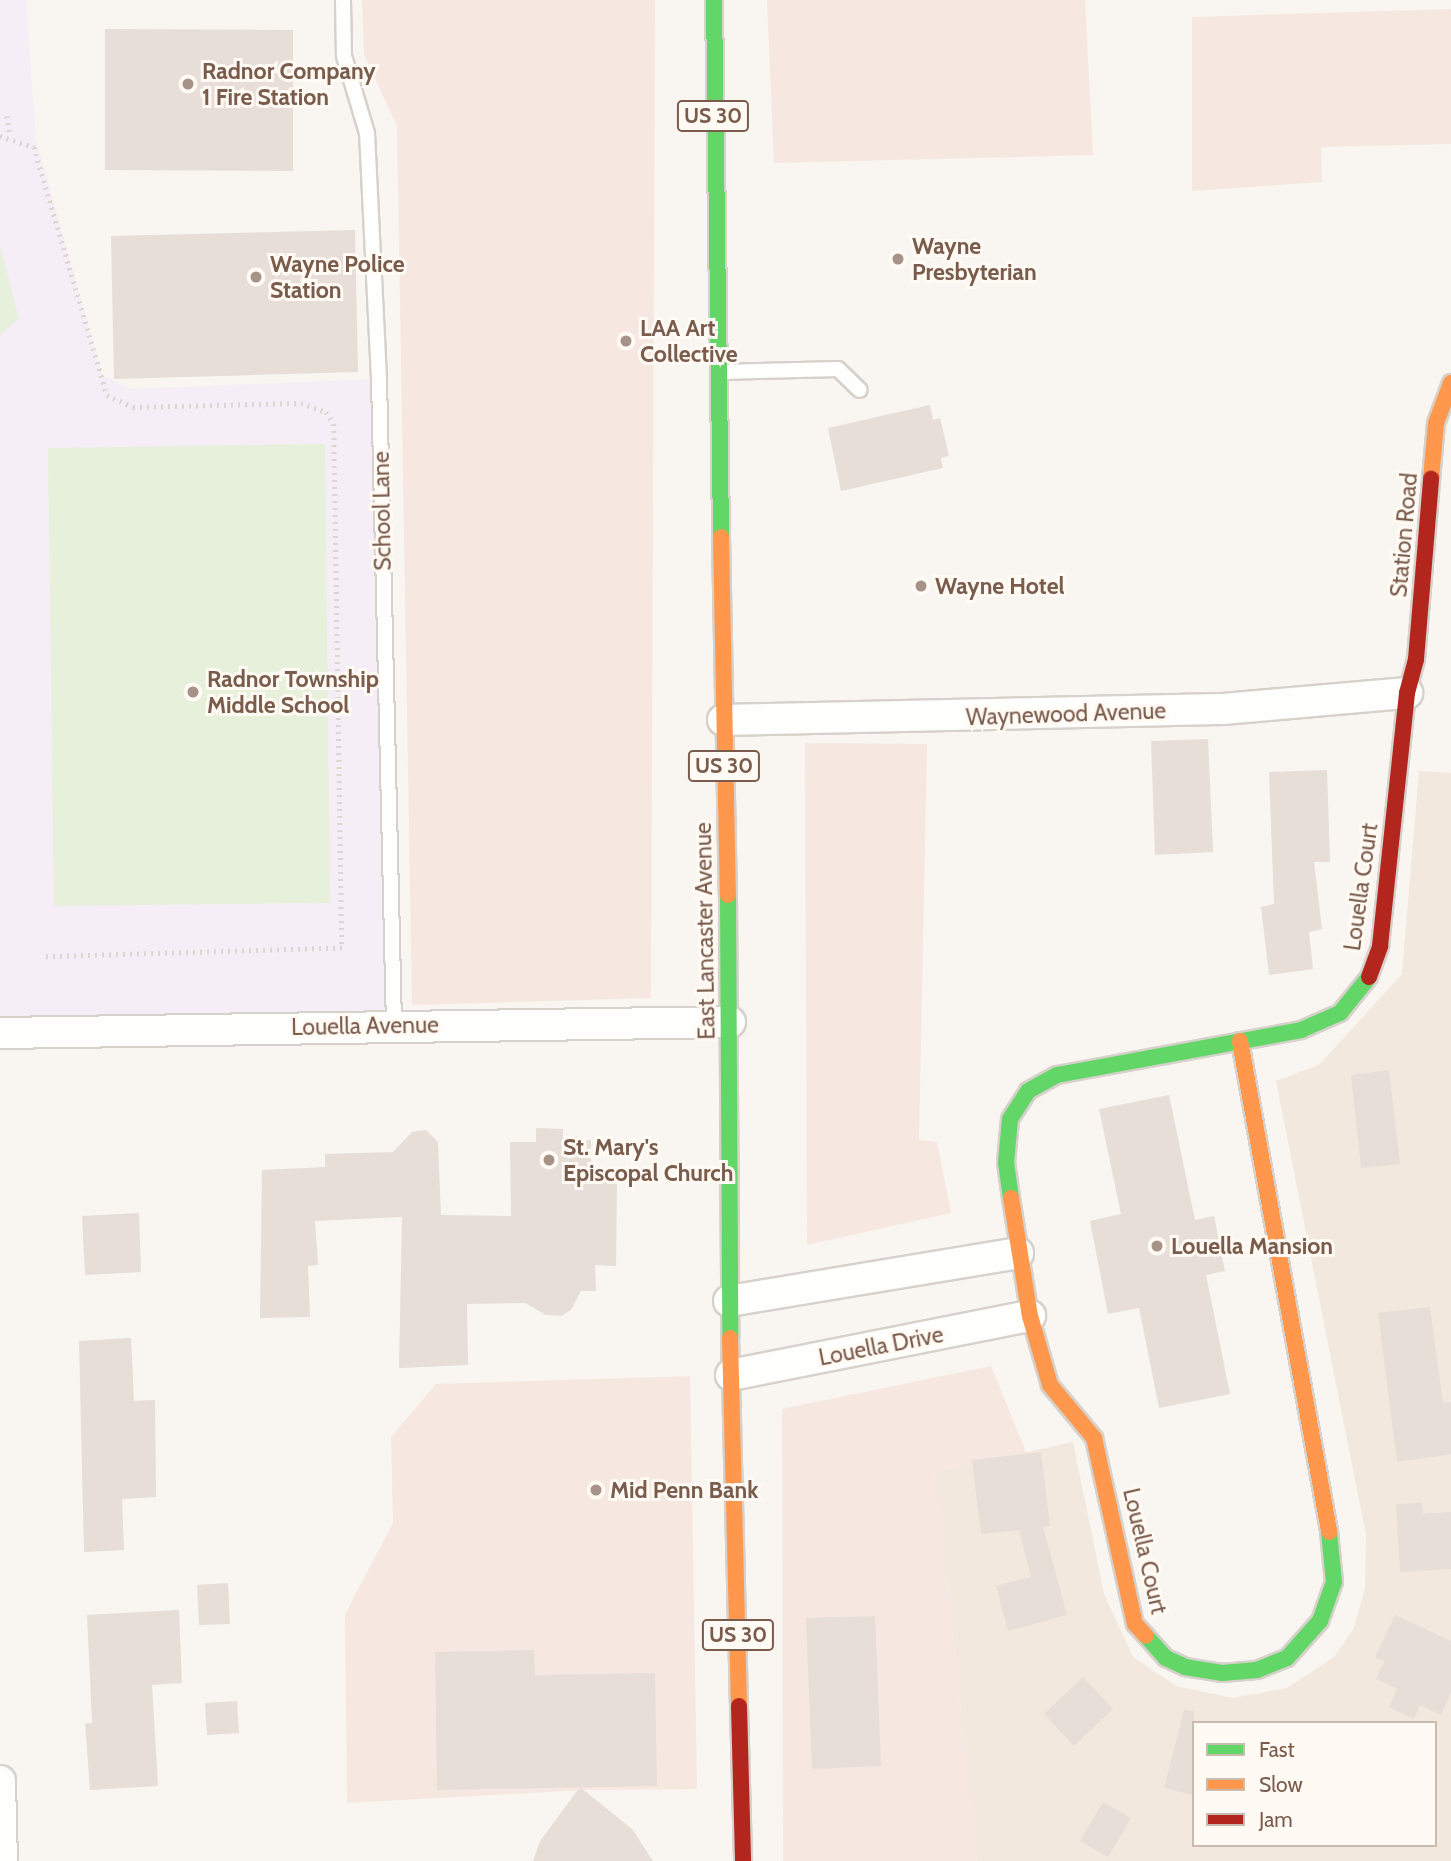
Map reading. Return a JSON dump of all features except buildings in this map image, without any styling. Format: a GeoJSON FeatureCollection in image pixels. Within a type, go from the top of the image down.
{"type":"FeatureCollection","features":[{"type":"Feature","properties":{"kind":"main road","name":"East Lancaster Avenue"},"geometry":{"type":"LineString","coordinates":[[715,0],[723,720],[730,1022],[729,1301],[743,1861]]}},
{"type":"Feature","properties":{"kind":"main road","name":"Station Road"},"geometry":{"type":"LineString","coordinates":[[1407,693],[1416,659],[1436,423],[1451,383]]}},
{"type":"Feature","properties":{"kind":"main road","name":"Louella Court"},"geometry":{"type":"LineString","coordinates":[[1240,1041],[1333,1553],[1334,1581],[1327,1610],[1287,1658],[1257,1670],[1205,1672],[1166,1658],[1135,1624],[1094,1438],[1050,1385],[1030,1316],[1018,1253],[1006,1163],[1010,1119],[1028,1091],[1057,1075],[1240,1041],[1328,1020],[1350,1005],[1366,985],[1380,946],[1407,693]]}},
{"type":"Feature","properties":{"kind":"street","name":"Waynewood Avenue"},"geometry":{"type":"LineString","coordinates":[[723,720],[1223,709],[1407,693]]}},
{"type":"Feature","properties":{"kind":"street","name":"Louella Avenue"},"geometry":{"type":"LineString","coordinates":[[0,1033],[394,1024],[730,1022]]}},
{"type":"Feature","properties":{"kind":"street"},"geometry":{"type":"LineString","coordinates":[[729,1301],[1018,1253]]}},
{"type":"Feature","properties":{"kind":"street","name":"Louella Drive"},"geometry":{"type":"LineString","coordinates":[[731,1375],[1030,1316]]}},
{"type":"Feature","properties":{"kind":"street"},"geometry":{"type":"LineString","coordinates":[[0,1781],[2,1861]]}},
{"type":"Feature","properties":{"kind":"lane","name":"School Lane"},"geometry":{"type":"LineString","coordinates":[[343,0],[344,56],[367,133],[379,379],[394,1024]]}},
{"type":"Feature","properties":{"kind":"lane"},"geometry":{"type":"LineString","coordinates":[[718,372],[838,369],[860,390]]}},
{"type":"Feature","properties":{"kind":"path"},"geometry":{"type":"LineString","coordinates":[[7,116],[10,136]]}},
{"type":"Feature","properties":{"kind":"path"},"geometry":{"type":"LineString","coordinates":[[0,136],[10,136],[34,147],[107,395],[133,407],[301,403],[326,412],[334,424],[342,948],[46,957]]}},
{"type":"Feature","properties":{"kind":"shaded area","name":"Radnor Township Middle School"},"geometry":{"type":"Polygon","coordinates":[[[0,0],[26,0],[36,139],[102,375],[131,389],[379,379],[394,1024],[0,1033],[0,0]]]}},
{"type":"Feature","properties":{"kind":"shaded area"},"geometry":{"type":"Polygon","coordinates":[[[362,0],[655,0],[651,998],[412,1005],[397,126],[364,55],[362,0]]]}},
{"type":"Feature","properties":{"kind":"shaded area"},"geometry":{"type":"Polygon","coordinates":[[[767,0],[1085,0],[1093,155],[774,163],[767,0]]]}},
{"type":"Feature","properties":{"kind":"shaded area"},"geometry":{"type":"Polygon","coordinates":[[[1451,9],[1451,144],[1321,147],[1322,182],[1192,191],[1192,17],[1451,9]]]}},
{"type":"Feature","properties":{"kind":"shaded area"},"geometry":{"type":"Polygon","coordinates":[[[805,743],[927,744],[919,1140],[937,1142],[951,1213],[807,1245],[805,743]]]}},
{"type":"Feature","properties":{"kind":"shaded area"},"geometry":{"type":"Polygon","coordinates":[[[1419,771],[1451,773],[1451,1861],[977,1861],[935,1472],[1073,1442],[1104,1594],[1133,1657],[1176,1686],[1233,1698],[1287,1688],[1334,1657],[1353,1630],[1365,1589],[1366,1535],[1276,1081],[1319,1065],[1402,974],[1419,771]]]}},
{"type":"Feature","properties":{"kind":"shaded area"},"geometry":{"type":"Polygon","coordinates":[[[991,1366],[1026,1452],[935,1472],[977,1861],[783,1861],[782,1409],[991,1366]]]}},
{"type":"Feature","properties":{"kind":"shaded area"},"geometry":{"type":"Polygon","coordinates":[[[690,1376],[697,1789],[583,1790],[347,1803],[345,1614],[393,1523],[391,1437],[436,1384],[690,1376]]]}},
{"type":"Feature","properties":{"kind":"green space"},"geometry":{"type":"Polygon","coordinates":[[[0,246],[19,319],[0,334],[0,246]]]}},
{"type":"Feature","properties":{"kind":"green space"},"geometry":{"type":"Polygon","coordinates":[[[325,444],[330,903],[54,906],[48,448],[325,444]]]}},
{"type":"Feature","properties":{"kind":"traffic: fast"},"geometry":{"type":"LineString","coordinates":[[714,0],[721,537]]}},
{"type":"Feature","properties":{"kind":"traffic: fast"},"geometry":{"type":"LineString","coordinates":[[728,895],[730,1338]]}},
{"type":"Feature","properties":{"kind":"traffic: fast"},"geometry":{"type":"LineString","coordinates":[[1011,1198],[1006,1163],[1010,1119],[1028,1091],[1057,1075],[1301,1030],[1340,1013],[1369,977]]}},
{"type":"Feature","properties":{"kind":"traffic: fast"},"geometry":{"type":"LineString","coordinates":[[1146,1636],[1166,1658],[1185,1667],[1222,1673],[1257,1670],[1287,1658],[1320,1621],[1334,1582],[1329,1532]]}},
{"type":"Feature","properties":{"kind":"traffic: slow"},"geometry":{"type":"LineString","coordinates":[[1431,479],[1436,423],[1451,383]]}},
{"type":"Feature","properties":{"kind":"traffic: slow"},"geometry":{"type":"LineString","coordinates":[[721,537],[728,895]]}},
{"type":"Feature","properties":{"kind":"traffic: slow"},"geometry":{"type":"LineString","coordinates":[[1240,1041],[1329,1532]]}},
{"type":"Feature","properties":{"kind":"traffic: slow"},"geometry":{"type":"LineString","coordinates":[[1011,1198],[1030,1316],[1050,1385],[1094,1438],[1135,1624],[1146,1636]]}},
{"type":"Feature","properties":{"kind":"traffic: slow"},"geometry":{"type":"LineString","coordinates":[[730,1338],[739,1706]]}},
{"type":"Feature","properties":{"kind":"traffic: jam"},"geometry":{"type":"LineString","coordinates":[[1369,977],[1380,946],[1407,693],[1416,659],[1431,479]]}},
{"type":"Feature","properties":{"kind":"traffic: jam"},"geometry":{"type":"LineString","coordinates":[[739,1706],[743,1861]]}},
{"type":"Feature","properties":{"kind":"place","name":"Radnor Company 1 Fire Station"},"geometry":{"type":"Point","coordinates":[188,84]}},
{"type":"Feature","properties":{"kind":"place","name":"Wayne Presbyterian"},"geometry":{"type":"Point","coordinates":[898,259]}},
{"type":"Feature","properties":{"kind":"place","name":"Wayne Police Station"},"geometry":{"type":"Point","coordinates":[256,277]}},
{"type":"Feature","properties":{"kind":"place","name":"LAA Art Collective"},"geometry":{"type":"Point","coordinates":[626,341]}},
{"type":"Feature","properties":{"kind":"place","name":"Wayne Hotel"},"geometry":{"type":"Point","coordinates":[921,586]}},
{"type":"Feature","properties":{"kind":"place","name":"Radnor Township Middle School"},"geometry":{"type":"Point","coordinates":[193,692]}},
{"type":"Feature","properties":{"kind":"place","name":"St. Mary's Episcopal Church"},"geometry":{"type":"Point","coordinates":[549,1160]}},
{"type":"Feature","properties":{"kind":"place","name":"Louella Mansion"},"geometry":{"type":"Point","coordinates":[1157,1246]}},
{"type":"Feature","properties":{"kind":"place","name":"Mid Penn Bank"},"geometry":{"type":"Point","coordinates":[596,1490]}}]}
